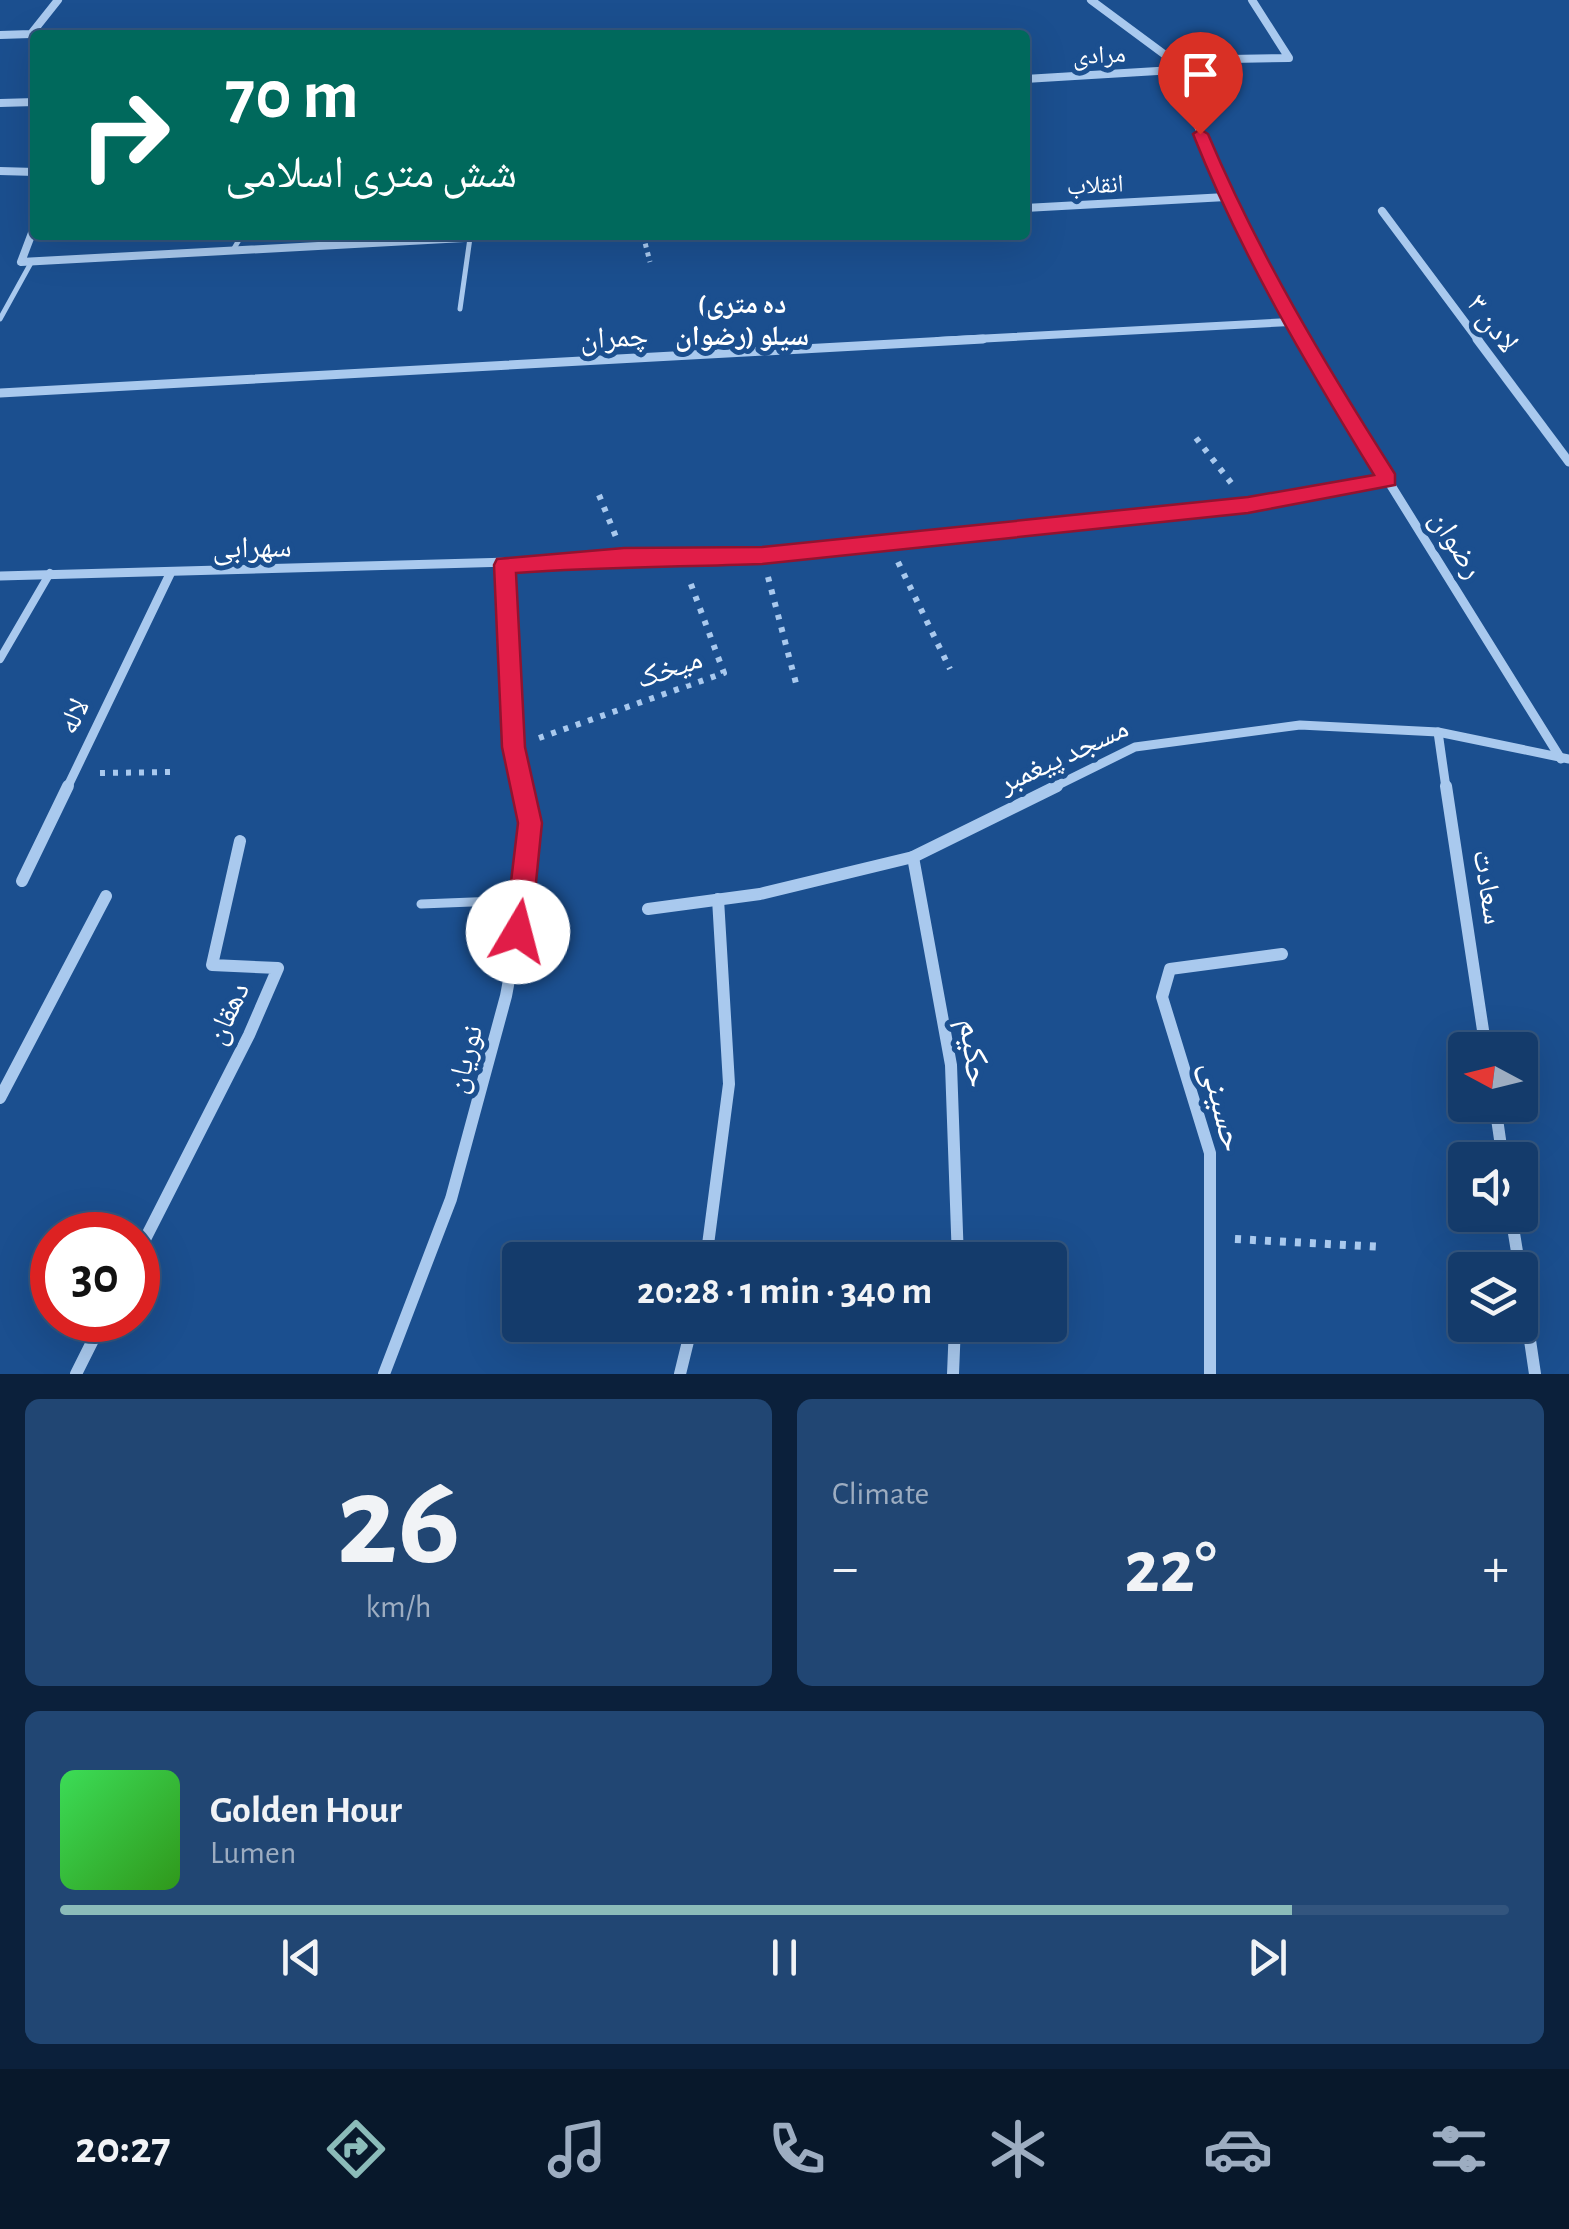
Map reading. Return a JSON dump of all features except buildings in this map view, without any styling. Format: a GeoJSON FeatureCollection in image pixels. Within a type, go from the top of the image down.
{"type":"FeatureCollection","features":[{"type":"Feature","properties":{"kind":"street"},"geometry":{"type":"LineString","coordinates":[[34,30],[58,0]]}},
{"type":"Feature","properties":{"kind":"street"},"geometry":{"type":"LineString","coordinates":[[1091,0],[1172,60],[1289,58],[1252,0]]}},
{"type":"Feature","properties":{"kind":"street"},"geometry":{"type":"LineString","coordinates":[[0,35],[30,34]]}},
{"type":"Feature","properties":{"kind":"street","name":"رضوان"},"geometry":{"type":"LineString","coordinates":[[1172,60],[1226,197],[1290,322],[1565,759]]}},
{"type":"Feature","properties":{"kind":"street","name":"مرادی"},"geometry":{"type":"LineString","coordinates":[[1030,79],[1174,70]]}},
{"type":"Feature","properties":{"kind":"street"},"geometry":{"type":"LineString","coordinates":[[0,103],[30,102]]}},
{"type":"Feature","properties":{"kind":"street"},"geometry":{"type":"LineString","coordinates":[[0,171],[30,172]]}},
{"type":"Feature","properties":{"kind":"street","name":"انقلاب"},"geometry":{"type":"LineString","coordinates":[[1030,208],[1226,197]]}},
{"type":"Feature","properties":{"kind":"street","name":"لادن ۳"},"geometry":{"type":"LineString","coordinates":[[1382,211],[1569,462]]}},
{"type":"Feature","properties":{"kind":"street"},"geometry":{"type":"LineString","coordinates":[[30,238],[21,262],[431,240]]}},
{"type":"Feature","properties":{"kind":"street","name":"چمران"},"geometry":{"type":"LineString","coordinates":[[0,393],[1290,322]]}},
{"type":"Feature","properties":{"kind":"street","name":"سهرابی"},"geometry":{"type":"LineString","coordinates":[[0,576],[762,555],[1248,505],[1388,480]]}},
{"type":"Feature","properties":{"kind":"street","name":"نوریان"},"geometry":{"type":"LineString","coordinates":[[384,1374],[452,1200],[506,996],[524,900],[530,823],[514,747],[504,565]]}},
{"type":"Feature","properties":{"kind":"street","name":"لاله"},"geometry":{"type":"LineString","coordinates":[[22,881],[170,574]]}},
{"type":"Feature","properties":{"kind":"street","name":"مسجد پیغمبر"},"geometry":{"type":"LineString","coordinates":[[648,909],[760,894],[913,856],[1136,746],[1300,725],[1438,732],[1565,759]]}},
{"type":"Feature","properties":{"kind":"street","name":"سعادت"},"geometry":{"type":"LineString","coordinates":[[1438,732],[1483,1032]]}},
{"type":"Feature","properties":{"kind":"street","name":"دهقان"},"geometry":{"type":"LineString","coordinates":[[158,1212],[249,1035],[278,968],[212,966],[240,840]]}},
{"type":"Feature","properties":{"kind":"street","name":"حکیم"},"geometry":{"type":"LineString","coordinates":[[913,856],[951,1065],[957,1242]]}},
{"type":"Feature","properties":{"kind":"street"},"geometry":{"type":"LineString","coordinates":[[0,1098],[106,896]]}},
{"type":"Feature","properties":{"kind":"street"},"geometry":{"type":"LineString","coordinates":[[708,1242],[729,1084],[718,899]]}},
{"type":"Feature","properties":{"kind":"street","name":"حسینی"},"geometry":{"type":"LineString","coordinates":[[1210,1374],[1210,1153],[1162,997],[1170,969],[1282,954]]}},
{"type":"Feature","properties":{"kind":"street"},"geometry":{"type":"LineString","coordinates":[[76,1374],[92,1342]]}},
{"type":"Feature","properties":{"kind":"street"},"geometry":{"type":"LineString","coordinates":[[680,1374],[688,1342]]}},
{"type":"Feature","properties":{"kind":"street"},"geometry":{"type":"LineString","coordinates":[[953,1374],[954,1342]]}},
{"type":"Feature","properties":{"kind":"street"},"geometry":{"type":"LineString","coordinates":[[1531,1342],[1536,1374]]}},
{"type":"Feature","properties":{"kind":"lane"},"geometry":{"type":"LineString","coordinates":[[234,250],[239,240]]}},
{"type":"Feature","properties":{"kind":"lane"},"geometry":{"type":"LineString","coordinates":[[460,309],[470,240]]}},
{"type":"Feature","properties":{"kind":"lane"},"geometry":{"type":"LineString","coordinates":[[0,320],[32,261]]}},
{"type":"Feature","properties":{"kind":"lane"},"geometry":{"type":"LineString","coordinates":[[0,659],[50,573]]}},
{"type":"Feature","properties":{"kind":"lane"},"geometry":{"type":"LineString","coordinates":[[421,904],[524,900]]}},
{"type":"Feature","properties":{"kind":"path"},"geometry":{"type":"LineString","coordinates":[[645,240],[650,262]]}},
{"type":"Feature","properties":{"kind":"path"},"geometry":{"type":"LineString","coordinates":[[1196,438],[1248,505]]}},
{"type":"Feature","properties":{"kind":"path"},"geometry":{"type":"LineString","coordinates":[[599,495],[624,556]]}},
{"type":"Feature","properties":{"kind":"path"},"geometry":{"type":"LineString","coordinates":[[888,542],[950,669]]}},
{"type":"Feature","properties":{"kind":"path"},"geometry":{"type":"LineString","coordinates":[[762,555],[797,687]]}},
{"type":"Feature","properties":{"kind":"path","name":"میخک"},"geometry":{"type":"LineString","coordinates":[[514,747],[724,673],[681,559]]}},
{"type":"Feature","properties":{"kind":"path"},"geometry":{"type":"LineString","coordinates":[[73,773],[174,772]]}},
{"type":"Feature","properties":{"kind":"path"},"geometry":{"type":"LineString","coordinates":[[1211,1237],[1383,1247]]}},
{"type":"Feature","properties":{"kind":"district","name":"(ده متری سیلو (رضوان"},"geometry":{"type":"Point","coordinates":[742,319]}},
{"type":"Feature","properties":{"kind":"route"},"geometry":{"type":"LineString","coordinates":[[518,932],[530,823],[514,747],[504,565],[624,556],[681,559],[762,555],[1248,505],[1388,480],[1290,322],[1226,197],[1200,134]]}}]}
